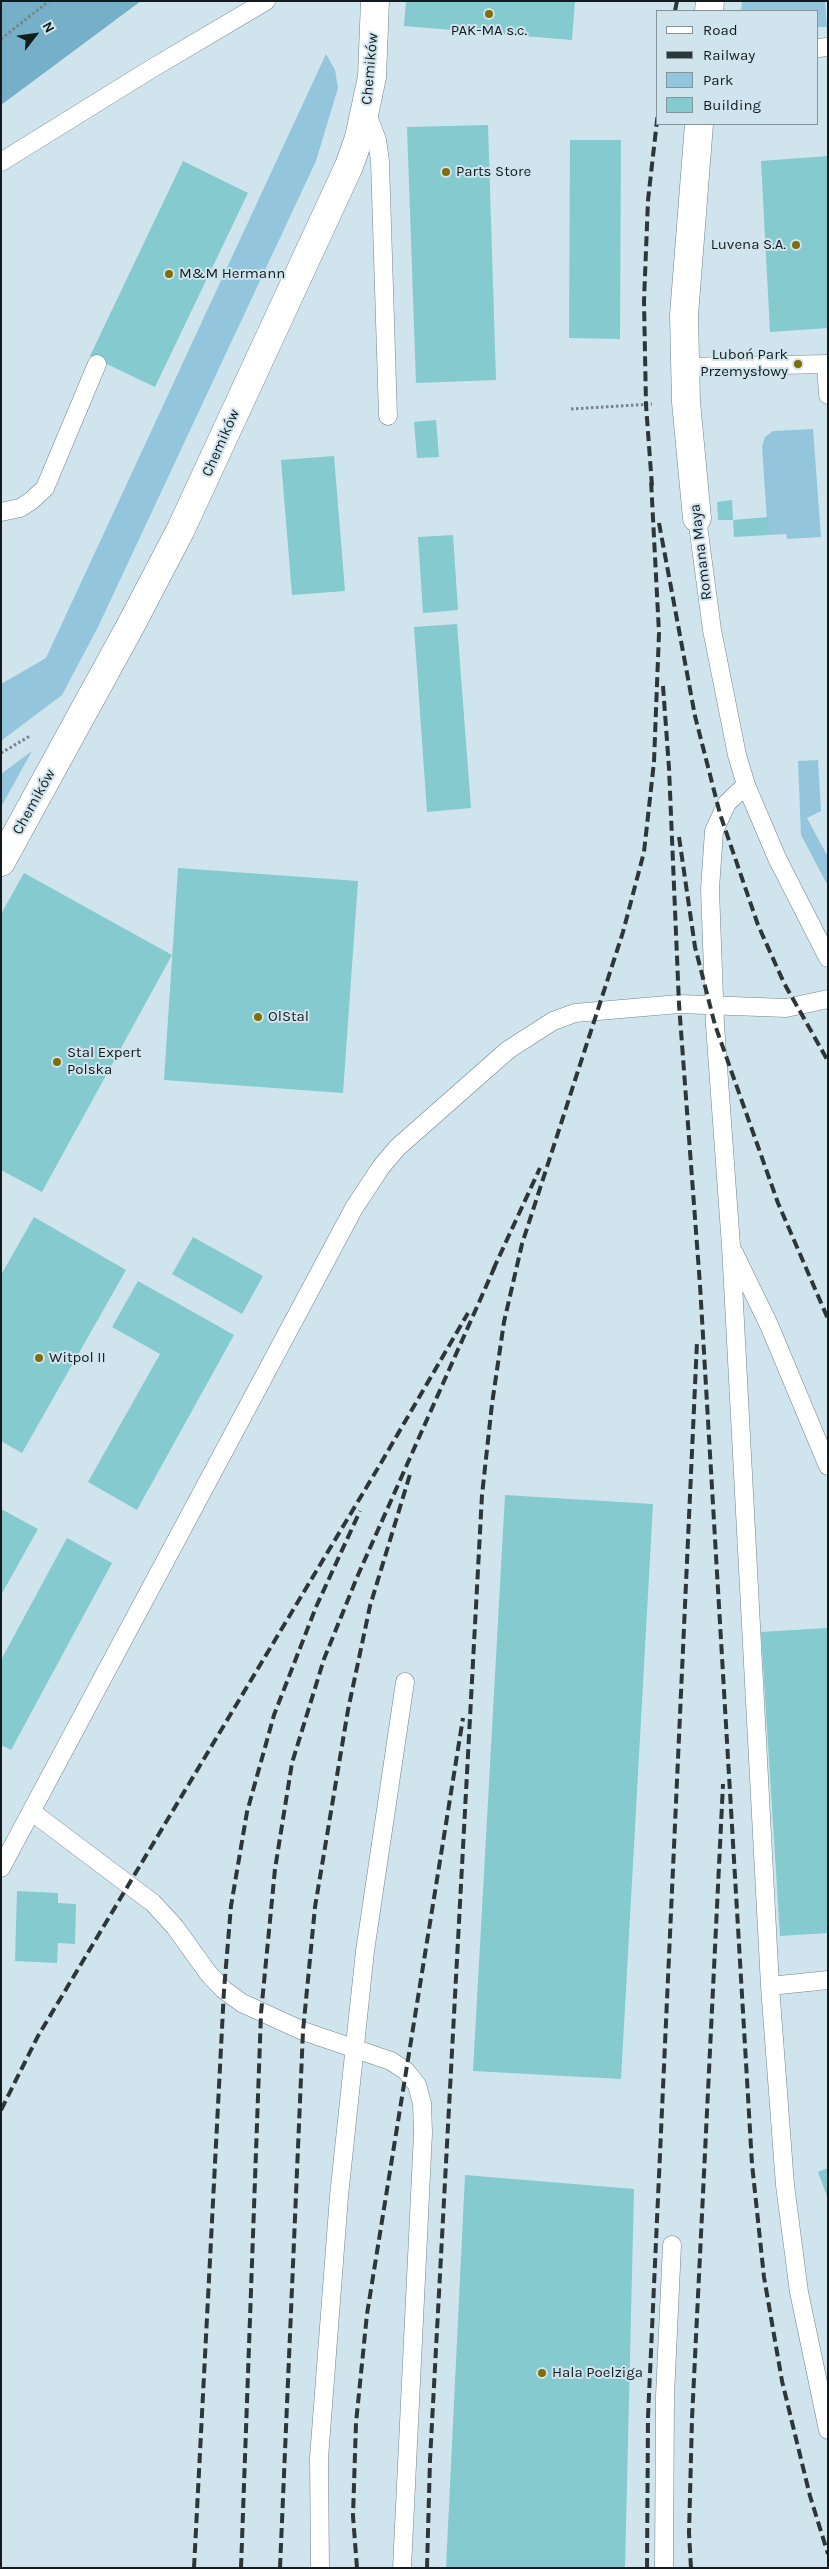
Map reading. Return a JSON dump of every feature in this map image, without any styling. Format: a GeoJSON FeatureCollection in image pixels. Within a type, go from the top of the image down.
{"type":"FeatureCollection","features":[{"type":"Feature","properties":{"kind":"street","name":"Chemików"},"geometry":{"type":"LineString","coordinates":[[1,862],[132,624],[181,529],[349,166],[366,111],[372,76],[375,1]]}},
{"type":"Feature","properties":{"kind":"street","name":"Romana Maya"},"geometry":{"type":"LineString","coordinates":[[697,518],[684,366],[686,270],[699,125]]}},
{"type":"Feature","properties":{"kind":"lane"},"geometry":{"type":"LineString","coordinates":[[1,162],[151,69],[266,1]]}},
{"type":"Feature","properties":{"kind":"lane"},"geometry":{"type":"LineString","coordinates":[[366,111],[377,140],[380,161],[388,416]]}},
{"type":"Feature","properties":{"kind":"lane"},"geometry":{"type":"LineString","coordinates":[[1,512],[20,508],[45,488],[97,364]]}},
{"type":"Feature","properties":{"kind":"lane"},"geometry":{"type":"LineString","coordinates":[[684,366],[827,364],[828,394]]}},
{"type":"Feature","properties":{"kind":"lane","name":"Romana Maya"},"geometry":{"type":"LineString","coordinates":[[697,518],[720,679],[730,730],[746,784],[777,858],[828,958]]}},
{"type":"Feature","properties":{"kind":"lane"},"geometry":{"type":"LineString","coordinates":[[746,784],[727,803],[714,831],[710,889],[714,1005],[731,1246],[770,1986],[785,2185],[799,2292],[828,2430]]}},
{"type":"Feature","properties":{"kind":"lane"},"geometry":{"type":"LineString","coordinates":[[1,1868],[354,1208],[381,1167],[398,1147],[508,1050],[552,1021],[575,1013],[598,1009],[679,1004],[786,1008],[828,999]]}},
{"type":"Feature","properties":{"kind":"lane"},"geometry":{"type":"LineString","coordinates":[[731,1246],[769,1326],[828,1466]]}},
{"type":"Feature","properties":{"kind":"lane"},"geometry":{"type":"LineString","coordinates":[[320,2568],[320,2448],[339,2196],[365,1951],[405,1682]]}},
{"type":"Feature","properties":{"kind":"lane"},"geometry":{"type":"LineString","coordinates":[[32,1812],[153,1903],[175,1927],[208,1973],[224,1990],[261,2013],[390,2061],[406,2071],[417,2085],[422,2103],[424,2133],[402,2568]]}},
{"type":"Feature","properties":{"kind":"lane"},"geometry":{"type":"LineString","coordinates":[[770,1986],[828,1980]]}},
{"type":"Feature","properties":{"kind":"lane"},"geometry":{"type":"LineString","coordinates":[[664,2568],[665,2396],[672,2245]]}},
{"type":"Feature","properties":{"kind":"path"},"geometry":{"type":"LineString","coordinates":[[1,39],[49,1]]}},
{"type":"Feature","properties":{"kind":"path"},"geometry":{"type":"LineString","coordinates":[[571,408],[660,404]]}},
{"type":"Feature","properties":{"kind":"green space"},"geometry":{"type":"Polygon","coordinates":[[[742,1],[825,1],[827,27],[819,27],[819,10],[741,10],[742,1]]]}},
{"type":"Feature","properties":{"kind":"green space"},"geometry":{"type":"Polygon","coordinates":[[[326,54],[335,70],[338,88],[316,161],[98,627],[62,695],[1,741],[1,684],[46,658],[326,54]]]}},
{"type":"Feature","properties":{"kind":"green space"},"geometry":{"type":"Polygon","coordinates":[[[813,429],[821,537],[787,539],[786,534],[768,535],[762,447],[765,437],[773,431],[813,429]]]}},
{"type":"Feature","properties":{"kind":"green space"},"geometry":{"type":"Polygon","coordinates":[[[32,751],[1,807],[1,774],[32,751]]]}},
{"type":"Feature","properties":{"kind":"green space"},"geometry":{"type":"Polygon","coordinates":[[[818,760],[821,811],[807,818],[828,857],[828,886],[801,835],[798,761],[818,760]]]}},
{"type":"Feature","properties":{"kind":"shaded area"},"geometry":{"type":"Polygon","coordinates":[[[1,1],[141,1],[1,105],[1,1]]]}},
{"type":"Feature","properties":{"kind":"building","name":"PAK-MA s.c."},"geometry":{"type":"Polygon","coordinates":[[[406,1],[575,1],[572,40],[404,26],[406,1]]]}},
{"type":"Feature","properties":{"kind":"building"},"geometry":{"type":"Polygon","coordinates":[[[488,125],[496,380],[416,383],[407,127],[488,125]]]}},
{"type":"Feature","properties":{"kind":"building"},"geometry":{"type":"Polygon","coordinates":[[[570,140],[621,140],[620,339],[569,338],[570,140]]]}},
{"type":"Feature","properties":{"kind":"building","name":"Luvena S.A."},"geometry":{"type":"Polygon","coordinates":[[[828,156],[828,328],[770,332],[761,161],[828,156]]]}},
{"type":"Feature","properties":{"kind":"building","name":"M&M Hermann"},"geometry":{"type":"Polygon","coordinates":[[[183,161],[248,193],[155,387],[90,356],[183,161]]]}},
{"type":"Feature","properties":{"kind":"building"},"geometry":{"type":"Polygon","coordinates":[[[436,420],[439,457],[417,458],[414,422],[436,420]]]}},
{"type":"Feature","properties":{"kind":"building"},"geometry":{"type":"Polygon","coordinates":[[[334,456],[345,591],[292,595],[281,460],[334,456]]]}},
{"type":"Feature","properties":{"kind":"building"},"geometry":{"type":"Polygon","coordinates":[[[732,500],[733,520],[718,520],[717,502],[732,500]]]}},
{"type":"Feature","properties":{"kind":"building"},"geometry":{"type":"Polygon","coordinates":[[[768,517],[768,535],[734,537],[733,520],[768,517]]]}},
{"type":"Feature","properties":{"kind":"building"},"geometry":{"type":"Polygon","coordinates":[[[453,535],[458,610],[423,613],[418,537],[453,535]]]}},
{"type":"Feature","properties":{"kind":"building"},"geometry":{"type":"Polygon","coordinates":[[[457,624],[471,808],[427,812],[414,627],[457,624]]]}},
{"type":"Feature","properties":{"kind":"building","name":"OlStal"},"geometry":{"type":"Polygon","coordinates":[[[178,868],[358,881],[343,1093],[164,1080],[178,868]]]}},
{"type":"Feature","properties":{"kind":"building","name":"Stal Expert Polska"},"geometry":{"type":"Polygon","coordinates":[[[24,873],[172,955],[42,1192],[1,1170],[1,914],[24,873]]]}},
{"type":"Feature","properties":{"kind":"building","name":"Witpol II"},"geometry":{"type":"Polygon","coordinates":[[[34,1217],[126,1270],[22,1453],[1,1441],[1,1275],[34,1217]]]}},
{"type":"Feature","properties":{"kind":"building"},"geometry":{"type":"Polygon","coordinates":[[[193,1237],[263,1276],[242,1314],[172,1274],[193,1237]]]}},
{"type":"Feature","properties":{"kind":"building"},"geometry":{"type":"Polygon","coordinates":[[[138,1281],[234,1335],[137,1510],[88,1482],[160,1354],[112,1327],[138,1281]]]}},
{"type":"Feature","properties":{"kind":"building"},"geometry":{"type":"Polygon","coordinates":[[[505,1495],[653,1504],[621,2079],[473,2071],[505,1495]]]}},
{"type":"Feature","properties":{"kind":"building"},"geometry":{"type":"Polygon","coordinates":[[[1,1509],[38,1529],[1,1595],[1,1509]]]}},
{"type":"Feature","properties":{"kind":"building"},"geometry":{"type":"Polygon","coordinates":[[[67,1538],[112,1563],[11,1750],[1,1745],[1,1660],[67,1538]]]}},
{"type":"Feature","properties":{"kind":"building"},"geometry":{"type":"Polygon","coordinates":[[[828,1628],[828,1933],[780,1936],[761,1632],[828,1628]]]}},
{"type":"Feature","properties":{"kind":"building"},"geometry":{"type":"Polygon","coordinates":[[[17,1891],[58,1893],[58,1903],[76,1904],[75,1944],[58,1943],[57,1963],[15,1961],[17,1891]]]}},
{"type":"Feature","properties":{"kind":"building"},"geometry":{"type":"Polygon","coordinates":[[[828,2168],[828,2199],[818,2172],[828,2168]]]}},
{"type":"Feature","properties":{"kind":"building","name":"Hala Poelziga"},"geometry":{"type":"Polygon","coordinates":[[[465,2175],[634,2189],[625,2568],[446,2568],[465,2175]]]}},
{"type":"Feature","properties":{"kind":"railway"},"geometry":{"type":"LineString","coordinates":[[675,10],[677,1]]}},
{"type":"Feature","properties":{"kind":"railway"},"geometry":{"type":"LineString","coordinates":[[652,486],[646,405],[644,301],[648,200],[657,125]]}},
{"type":"Feature","properties":{"kind":"railway"},"geometry":{"type":"LineString","coordinates":[[427,2568],[430,2460],[482,1495],[492,1404],[504,1322],[522,1244],[623,932],[644,852],[654,762],[659,633],[651,480]]}},
{"type":"Feature","properties":{"kind":"railway"},"geometry":{"type":"LineString","coordinates":[[659,523],[695,716],[720,814],[758,925],[784,983],[828,1061]]}},
{"type":"Feature","properties":{"kind":"railway"},"geometry":{"type":"LineString","coordinates":[[663,686],[669,768],[679,1004],[700,1285],[752,2164],[764,2277],[782,2381],[810,2496],[828,2554]]}},
{"type":"Feature","properties":{"kind":"railway"},"geometry":{"type":"LineString","coordinates":[[679,837],[695,947],[715,1025],[778,1203],[828,1319]]}},
{"type":"Feature","properties":{"kind":"railway"},"geometry":{"type":"LineString","coordinates":[[493,1270],[540,1168]]}},
{"type":"Feature","properties":{"kind":"railway"},"geometry":{"type":"LineString","coordinates":[[241,2568],[261,2013],[275,1869],[292,1763],[324,1659],[358,1575],[496,1264]]}},
{"type":"Feature","properties":{"kind":"railway"},"geometry":{"type":"LineString","coordinates":[[1,2110],[38,2036],[381,1463],[468,1313]]}},
{"type":"Feature","properties":{"kind":"railway"},"geometry":{"type":"LineString","coordinates":[[647,2568],[648,2417],[697,1342]]}},
{"type":"Feature","properties":{"kind":"railway"},"geometry":{"type":"LineString","coordinates":[[280,2568],[303,2031],[315,1907],[348,1710],[370,1606],[411,1471]]}},
{"type":"Feature","properties":{"kind":"railway"},"geometry":{"type":"LineString","coordinates":[[194,2568],[224,1990],[231,1906],[247,1812],[274,1715],[316,1607],[360,1511]]}},
{"type":"Feature","properties":{"kind":"railway"},"geometry":{"type":"LineString","coordinates":[[357,2568],[353,2516],[356,2423],[367,2314],[463,1718]]}},
{"type":"Feature","properties":{"kind":"railway"},"geometry":{"type":"LineString","coordinates":[[691,2568],[689,2533],[692,2419],[723,1784]]}},
{"type":"Feature","properties":{"kind":"place","name":"PAK-MA s.c."},"geometry":{"type":"Point","coordinates":[489,14]}},
{"type":"Feature","properties":{"kind":"place","name":"Parts Store"},"geometry":{"type":"Point","coordinates":[446,172]}},
{"type":"Feature","properties":{"kind":"place","name":"Luvena S.A."},"geometry":{"type":"Point","coordinates":[796,245]}},
{"type":"Feature","properties":{"kind":"place","name":"M&M Hermann"},"geometry":{"type":"Point","coordinates":[169,274]}},
{"type":"Feature","properties":{"kind":"place","name":"Luboń Park Przemysłowy"},"geometry":{"type":"Point","coordinates":[798,364]}},
{"type":"Feature","properties":{"kind":"place","name":"OlStal"},"geometry":{"type":"Point","coordinates":[258,1017]}},
{"type":"Feature","properties":{"kind":"place","name":"Stal Expert Polska"},"geometry":{"type":"Point","coordinates":[57,1062]}},
{"type":"Feature","properties":{"kind":"place","name":"Witpol II"},"geometry":{"type":"Point","coordinates":[39,1358]}},
{"type":"Feature","properties":{"kind":"place","name":"Hala Poelziga"},"geometry":{"type":"Point","coordinates":[542,2373]}}]}
